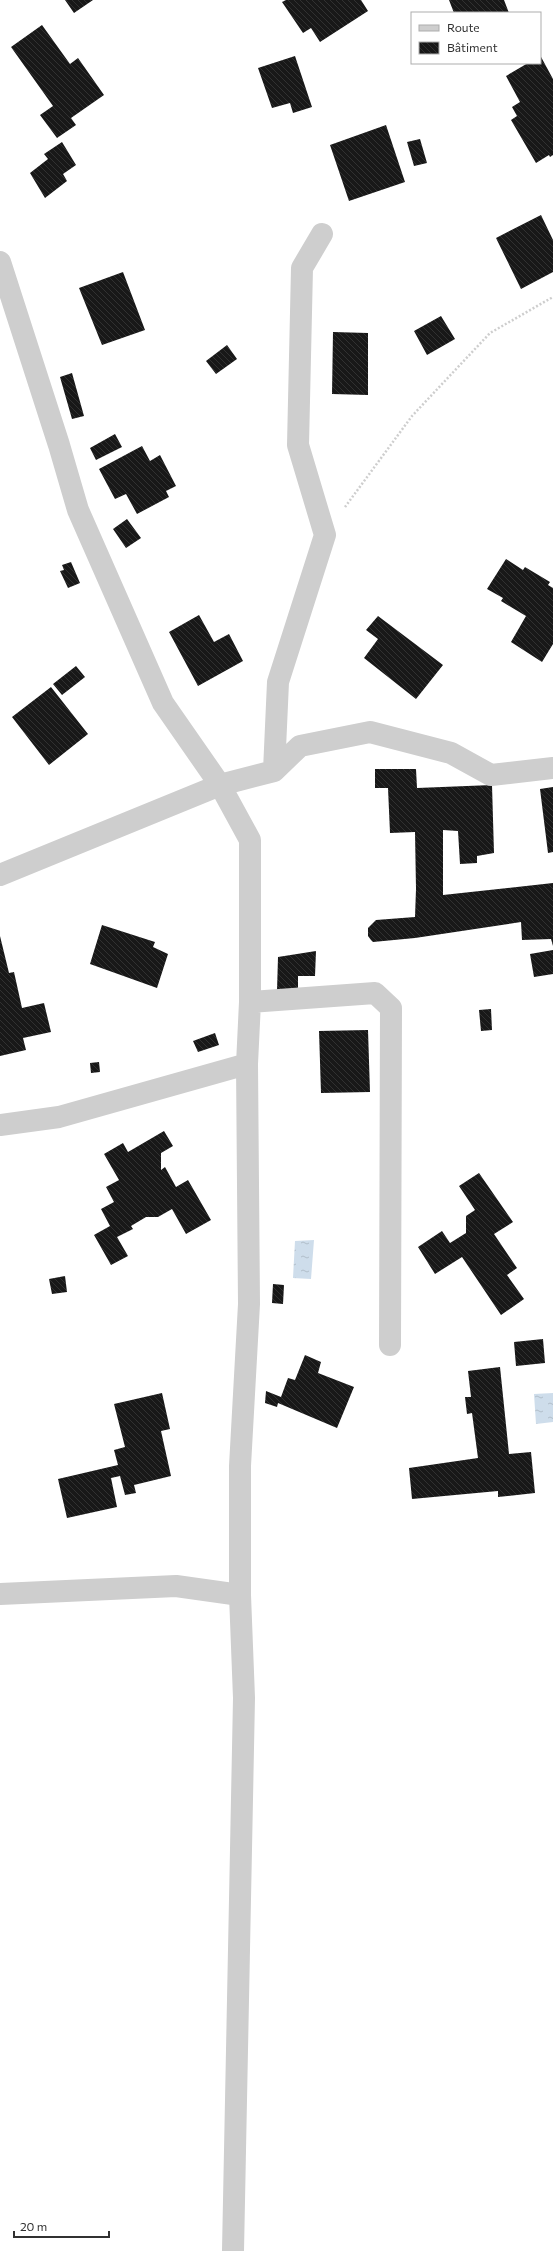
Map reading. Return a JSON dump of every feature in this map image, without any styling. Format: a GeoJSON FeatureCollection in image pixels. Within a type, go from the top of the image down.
{"type":"FeatureCollection","features":[{"type":"Feature","properties":{"kind":"street"},"geometry":{"type":"LineString","coordinates":[[274,771],[278,682],[325,535],[298,445],[302,268],[322,234]]}},
{"type":"Feature","properties":{"kind":"street"},"geometry":{"type":"LineString","coordinates":[[0,262],[59,445],[78,510],[163,703],[220,785],[250,840],[250,1002],[247,1064],[249,1304],[240,1466],[240,1595],[244,1698],[234,2251]]}},
{"type":"Feature","properties":{"kind":"street"},"geometry":{"type":"LineString","coordinates":[[0,875],[220,785],[274,771],[300,746],[370,732],[451,753],[491,775],[553,768]]}},
{"type":"Feature","properties":{"kind":"street"},"geometry":{"type":"LineString","coordinates":[[250,1002],[375,993],[391,1008],[390,1345]]}},
{"type":"Feature","properties":{"kind":"street"},"geometry":{"type":"LineString","coordinates":[[0,1124],[59,1116],[247,1064]]}},
{"type":"Feature","properties":{"kind":"street"},"geometry":{"type":"LineString","coordinates":[[0,1594],[176,1586],[240,1595]]}},
{"type":"Feature","properties":{"kind":"path"},"geometry":{"type":"LineString","coordinates":[[325,535],[412,416],[490,333],[553,297]]}},
{"type":"Feature","properties":{"kind":"water"},"geometry":{"type":"Polygon","coordinates":[[[314,1240],[311,1279],[293,1278],[295,1241],[314,1240]]]}},
{"type":"Feature","properties":{"kind":"water"},"geometry":{"type":"Polygon","coordinates":[[[553,1393],[553,1422],[536,1424],[534,1394],[553,1393]]]}},
{"type":"Feature","properties":{"kind":"building"},"geometry":{"type":"Polygon","coordinates":[[[65,0],[93,0],[74,13],[65,0]]]}},
{"type":"Feature","properties":{"kind":"building"},"geometry":{"type":"Polygon","coordinates":[[[286,0],[361,0],[368,11],[320,42],[311,28],[303,33],[282,2],[286,0]]]}},
{"type":"Feature","properties":{"kind":"building"},"geometry":{"type":"Polygon","coordinates":[[[449,0],[504,0],[509,12],[454,12],[449,0]]]}},
{"type":"Feature","properties":{"kind":"building"},"geometry":{"type":"Polygon","coordinates":[[[42,25],[70,64],[78,58],[104,95],[71,118],[76,125],[57,138],[40,115],[53,106],[11,47],[42,25]]]}},
{"type":"Feature","properties":{"kind":"building"},"geometry":{"type":"Polygon","coordinates":[[[295,56],[312,107],[293,113],[290,103],[272,108],[258,68],[295,56]]]}},
{"type":"Feature","properties":{"kind":"building"},"geometry":{"type":"Polygon","coordinates":[[[541,57],[553,79],[553,155],[550,157],[549,155],[536,163],[511,120],[517,116],[512,107],[520,102],[506,76],[526,64],[541,64],[541,57]]]}},
{"type":"Feature","properties":{"kind":"building"},"geometry":{"type":"Polygon","coordinates":[[[386,125],[405,182],[349,201],[330,145],[386,125]]]}},
{"type":"Feature","properties":{"kind":"building"},"geometry":{"type":"Polygon","coordinates":[[[420,139],[427,163],[414,166],[407,142],[420,139]]]}},
{"type":"Feature","properties":{"kind":"building"},"geometry":{"type":"Polygon","coordinates":[[[62,142],[76,165],[63,174],[67,181],[45,198],[30,173],[48,159],[44,154],[62,142]]]}},
{"type":"Feature","properties":{"kind":"building"},"geometry":{"type":"Polygon","coordinates":[[[541,215],[553,240],[553,272],[521,289],[496,238],[541,215]]]}},
{"type":"Feature","properties":{"kind":"building"},"geometry":{"type":"Polygon","coordinates":[[[123,272],[145,330],[102,345],[79,288],[123,272]]]}},
{"type":"Feature","properties":{"kind":"building"},"geometry":{"type":"Polygon","coordinates":[[[441,316],[455,339],[427,355],[414,331],[441,316]]]}},
{"type":"Feature","properties":{"kind":"building"},"geometry":{"type":"Polygon","coordinates":[[[333,332],[368,333],[368,395],[332,394],[333,332]]]}},
{"type":"Feature","properties":{"kind":"building"},"geometry":{"type":"Polygon","coordinates":[[[227,345],[237,359],[216,374],[206,361],[227,345]]]}},
{"type":"Feature","properties":{"kind":"building"},"geometry":{"type":"Polygon","coordinates":[[[72,373],[84,416],[72,419],[60,377],[72,373]]]}},
{"type":"Feature","properties":{"kind":"building"},"geometry":{"type":"Polygon","coordinates":[[[115,434],[122,447],[96,460],[90,448],[115,434]]]}},
{"type":"Feature","properties":{"kind":"building"},"geometry":{"type":"Polygon","coordinates":[[[142,446],[150,461],[160,455],[176,486],[166,491],[169,497],[137,514],[126,494],[115,499],[99,469],[142,446]]]}},
{"type":"Feature","properties":{"kind":"building"},"geometry":{"type":"Polygon","coordinates":[[[127,519],[141,538],[126,548],[113,529],[127,519]]]}},
{"type":"Feature","properties":{"kind":"building"},"geometry":{"type":"Polygon","coordinates":[[[506,559],[523,570],[525,567],[550,582],[548,585],[553,588],[553,644],[542,662],[511,642],[526,616],[501,601],[503,598],[487,589],[506,559]]]}},
{"type":"Feature","properties":{"kind":"building"},"geometry":{"type":"Polygon","coordinates":[[[71,562],[80,583],[68,588],[60,571],[64,570],[62,565],[71,562]]]}},
{"type":"Feature","properties":{"kind":"building"},"geometry":{"type":"Polygon","coordinates":[[[199,615],[214,642],[229,634],[243,661],[198,686],[169,632],[199,615]]]}},
{"type":"Feature","properties":{"kind":"building"},"geometry":{"type":"Polygon","coordinates":[[[378,616],[443,665],[416,699],[364,658],[378,639],[366,630],[378,616]]]}},
{"type":"Feature","properties":{"kind":"building"},"geometry":{"type":"Polygon","coordinates":[[[76,666],[85,677],[62,695],[53,684],[76,666]]]}},
{"type":"Feature","properties":{"kind":"building"},"geometry":{"type":"Polygon","coordinates":[[[51,687],[88,734],[49,765],[12,717],[51,687]]]}},
{"type":"Feature","properties":{"kind":"building"},"geometry":{"type":"Polygon","coordinates":[[[375,769],[416,769],[417,788],[492,785],[494,853],[477,856],[477,863],[460,864],[458,831],[443,830],[443,895],[553,883],[553,946],[551,939],[522,940],[521,922],[415,938],[373,942],[368,936],[368,928],[376,920],[415,917],[416,889],[415,832],[390,833],[388,788],[375,788],[375,769]]]}},
{"type":"Feature","properties":{"kind":"building"},"geometry":{"type":"Polygon","coordinates":[[[553,787],[553,852],[548,853],[540,789],[553,787]]]}},
{"type":"Feature","properties":{"kind":"building"},"geometry":{"type":"Polygon","coordinates":[[[102,925],[155,942],[153,947],[168,954],[157,988],[90,964],[102,925]]]}},
{"type":"Feature","properties":{"kind":"building"},"geometry":{"type":"Polygon","coordinates":[[[0,936],[9,973],[14,972],[22,1008],[44,1003],[51,1032],[23,1038],[26,1050],[0,1056],[0,936]]]}},
{"type":"Feature","properties":{"kind":"building"},"geometry":{"type":"Polygon","coordinates":[[[553,950],[553,974],[534,977],[530,954],[553,950]]]}},
{"type":"Feature","properties":{"kind":"building"},"geometry":{"type":"Polygon","coordinates":[[[316,951],[315,976],[298,976],[298,992],[277,991],[278,957],[316,951]]]}},
{"type":"Feature","properties":{"kind":"building"},"geometry":{"type":"Polygon","coordinates":[[[491,1009],[492,1030],[481,1031],[479,1010],[491,1009]]]}},
{"type":"Feature","properties":{"kind":"building"},"geometry":{"type":"Polygon","coordinates":[[[368,1030],[370,1092],[321,1093],[319,1031],[368,1030]]]}},
{"type":"Feature","properties":{"kind":"building"},"geometry":{"type":"Polygon","coordinates":[[[215,1033],[219,1045],[198,1052],[193,1041],[215,1033]]]}},
{"type":"Feature","properties":{"kind":"building"},"geometry":{"type":"Polygon","coordinates":[[[99,1062],[100,1072],[91,1073],[90,1063],[99,1062]]]}},
{"type":"Feature","properties":{"kind":"building"},"geometry":{"type":"Polygon","coordinates":[[[164,1131],[173,1146],[161,1153],[161,1170],[165,1167],[176,1187],[188,1180],[211,1220],[186,1234],[172,1209],[158,1217],[146,1217],[131,1226],[133,1229],[117,1237],[128,1256],[111,1265],[94,1235],[110,1226],[101,1209],[114,1202],[106,1187],[119,1180],[104,1154],[123,1143],[128,1152],[164,1131]]]}},
{"type":"Feature","properties":{"kind":"building"},"geometry":{"type":"Polygon","coordinates":[[[479,1173],[513,1222],[494,1234],[517,1268],[507,1275],[524,1299],[501,1315],[462,1257],[435,1274],[418,1247],[442,1231],[450,1243],[466,1233],[466,1216],[475,1210],[459,1186],[479,1173]]]}},
{"type":"Feature","properties":{"kind":"building"},"geometry":{"type":"Polygon","coordinates":[[[65,1276],[67,1292],[52,1294],[49,1279],[65,1276]]]}},
{"type":"Feature","properties":{"kind":"building"},"geometry":{"type":"Polygon","coordinates":[[[273,1284],[284,1285],[283,1304],[272,1303],[273,1284]]]}},
{"type":"Feature","properties":{"kind":"building"},"geometry":{"type":"Polygon","coordinates":[[[543,1339],[545,1363],[516,1366],[514,1342],[543,1339]]]}},
{"type":"Feature","properties":{"kind":"building"},"geometry":{"type":"Polygon","coordinates":[[[305,1355],[321,1362],[318,1373],[354,1387],[337,1428],[278,1403],[277,1407],[265,1403],[266,1391],[281,1397],[288,1378],[295,1380],[305,1355]]]}},
{"type":"Feature","properties":{"kind":"building"},"geometry":{"type":"Polygon","coordinates":[[[500,1367],[509,1454],[531,1452],[535,1493],[498,1497],[498,1491],[412,1499],[409,1468],[478,1458],[472,1413],[467,1414],[465,1397],[471,1397],[468,1371],[500,1367]]]}},
{"type":"Feature","properties":{"kind":"building"},"geometry":{"type":"Polygon","coordinates":[[[162,1393],[170,1429],[161,1431],[171,1476],[134,1485],[136,1493],[125,1495],[120,1476],[111,1478],[117,1507],[67,1518],[58,1479],[118,1465],[114,1450],[125,1447],[114,1404],[162,1393]]]}}]}
